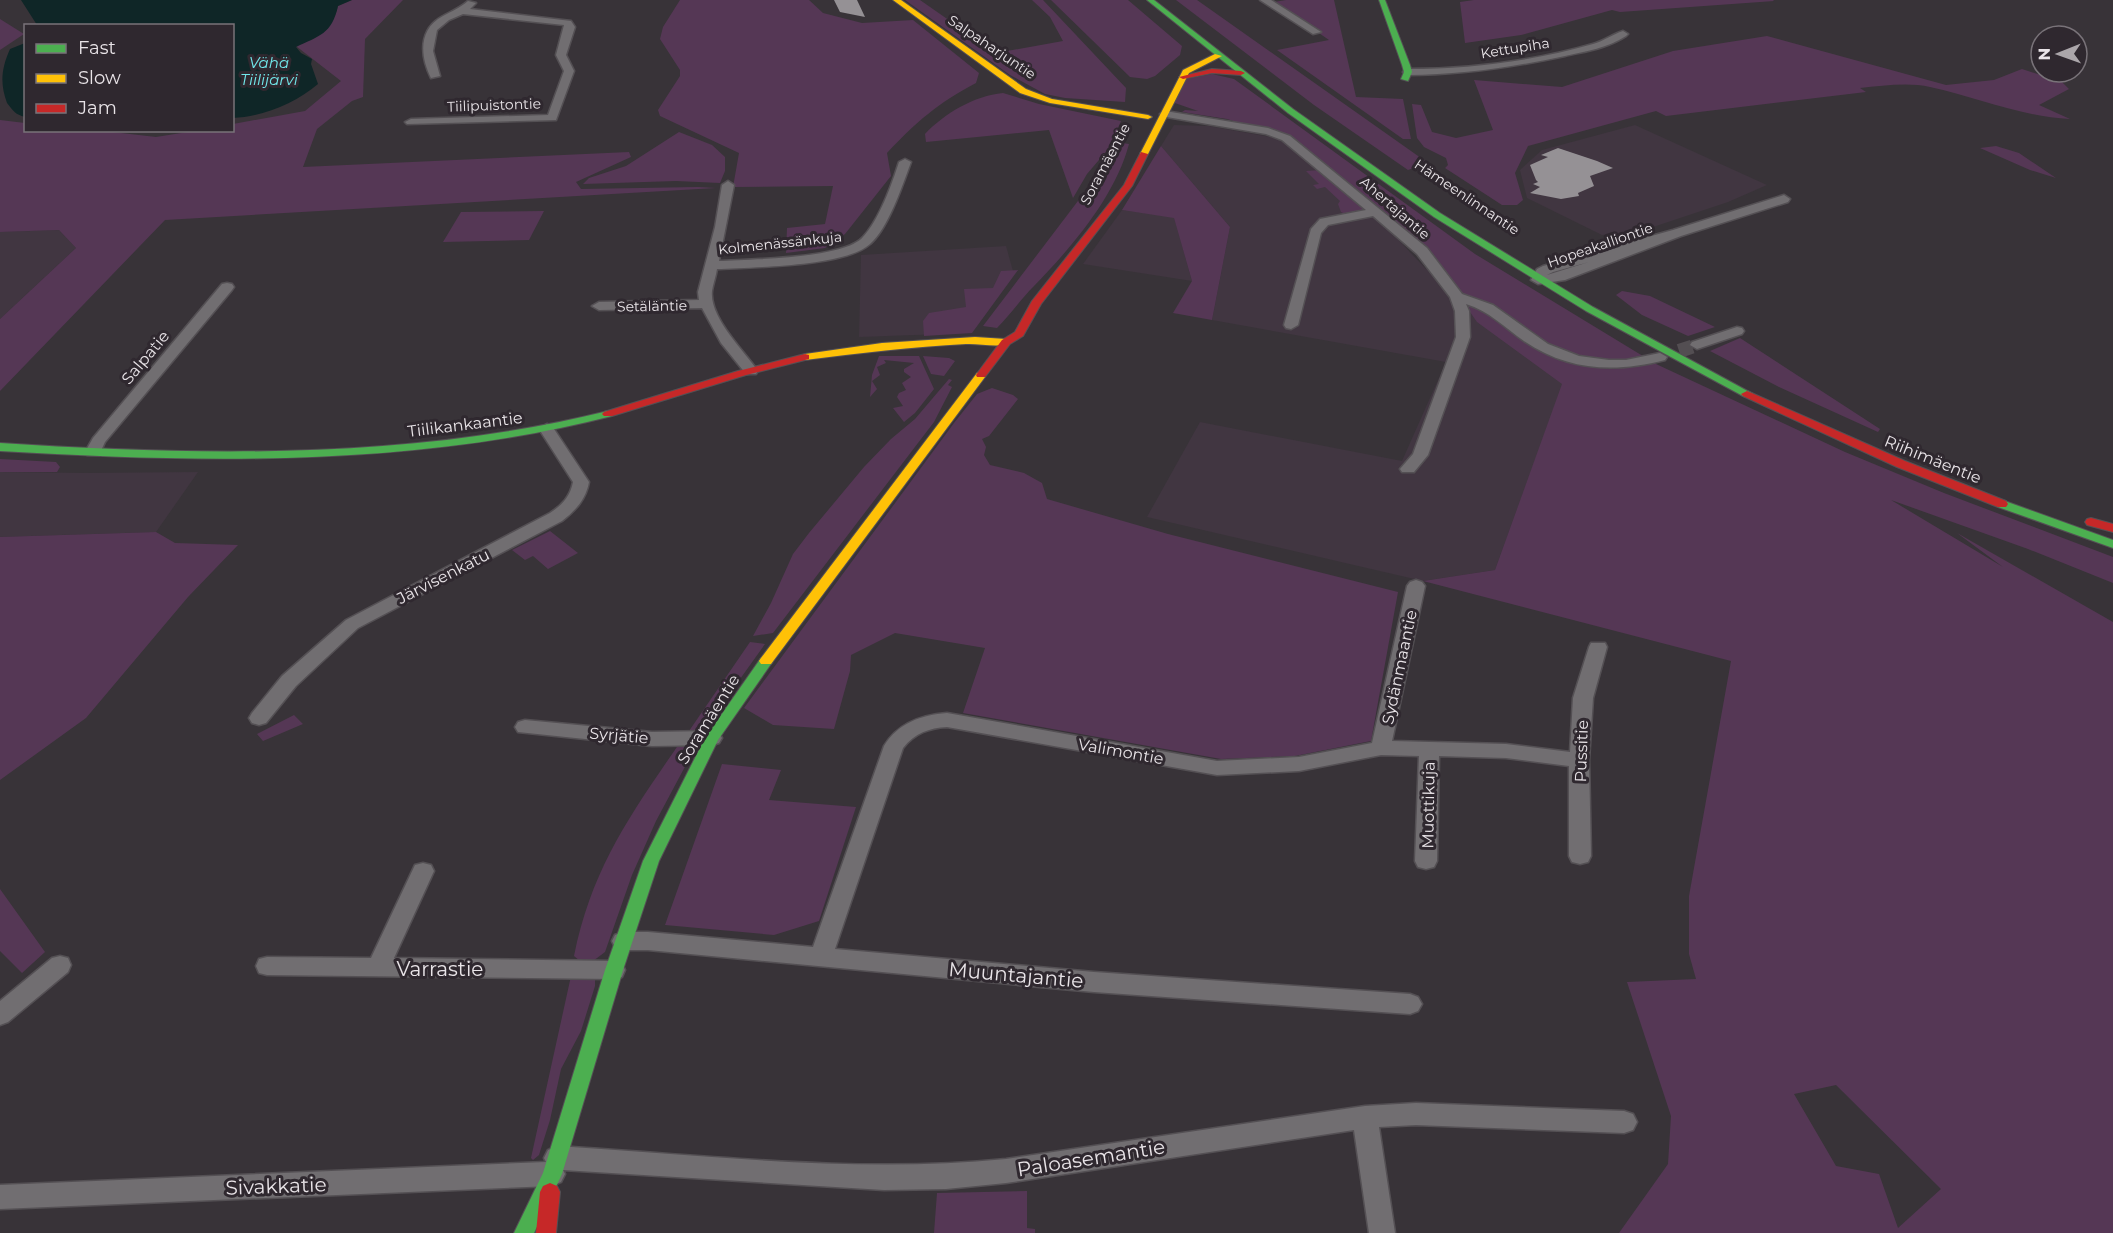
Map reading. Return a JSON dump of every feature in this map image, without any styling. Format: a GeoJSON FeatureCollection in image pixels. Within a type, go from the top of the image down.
{"type":"FeatureCollection","features":[{"type":"Feature","properties":{"kind":"main road","name":"Salpaharjuntie"},"geometry":{"type":"LineString","coordinates":[[896,0],[1023,91],[1050,101],[1104,110]]}},
{"type":"Feature","properties":{"kind":"main road","name":"Hämeenlinnantie"},"geometry":{"type":"LineString","coordinates":[[1150,0],[1241,74],[1436,213],[1538,280],[1612,323],[1746,394]]}},
{"type":"Feature","properties":{"kind":"main road","name":"Hämeenlinnantie"},"geometry":{"type":"LineString","coordinates":[[1168,0],[1234,53],[1343,133],[1455,210],[1560,277],[1768,390]]}},
{"type":"Feature","properties":{"kind":"main road"},"geometry":{"type":"LineString","coordinates":[[1382,0],[1406,76]]}},
{"type":"Feature","properties":{"kind":"main road"},"geometry":{"type":"LineString","coordinates":[[1185,30],[1194,43],[1196,54],[1193,57]]}},
{"type":"Feature","properties":{"kind":"main road","name":"Soramäentie"},"geometry":{"type":"LineString","coordinates":[[524,1233],[554,1166],[623,941],[651,861],[712,738],[796,618],[1006,342],[1019,334],[1036,303],[1091,231],[1092,224],[1156,116],[1177,75],[1193,57],[1234,53]]}},
{"type":"Feature","properties":{"kind":"main road","name":"Soramäentie"},"geometry":{"type":"LineString","coordinates":[[1177,75],[1218,56]]}},
{"type":"Feature","properties":{"kind":"main road"},"geometry":{"type":"LineString","coordinates":[[1177,75],[1211,69],[1241,74]]}},
{"type":"Feature","properties":{"kind":"main road","name":"Soramäentie"},"geometry":{"type":"LineString","coordinates":[[1156,116],[1163,87]]}},
{"type":"Feature","properties":{"kind":"main road","name":"Soramäentie"},"geometry":{"type":"LineString","coordinates":[[1104,110],[1156,116]]}},
{"type":"Feature","properties":{"kind":"main road","name":"Tiilikankaantie"},"geometry":{"type":"LineString","coordinates":[[0,447],[93,452],[241,454],[381,449],[474,441],[547,429],[632,408],[751,371],[842,350],[972,339],[1006,342]]}},
{"type":"Feature","properties":{"kind":"main road","name":"Tiilikankaantie"},"geometry":{"type":"LineString","coordinates":[[922,344],[997,354]]}},
{"type":"Feature","properties":{"kind":"main road","name":"Riihimäentie"},"geometry":{"type":"LineString","coordinates":[[1768,390],[1935,464],[2113,528]]}},
{"type":"Feature","properties":{"kind":"main road","name":"Riihimäentie"},"geometry":{"type":"LineString","coordinates":[[1746,394],[1921,473],[2113,544]]}},
{"type":"Feature","properties":{"kind":"main road","name":"Soramäentie"},"geometry":{"type":"LineString","coordinates":[[546,1233],[554,1166]]}},
{"type":"Feature","properties":{"kind":"street"},"geometry":{"type":"LineString","coordinates":[[435,76],[427,46],[428,36],[442,20],[464,11],[474,0]]}},
{"type":"Feature","properties":{"kind":"street"},"geometry":{"type":"LineString","coordinates":[[1265,0],[1316,32]]}},
{"type":"Feature","properties":{"kind":"street","name":"Tiilipuistontie"},"geometry":{"type":"LineString","coordinates":[[411,122],[552,117],[569,70],[561,55],[570,27],[568,23],[464,11]]}},
{"type":"Feature","properties":{"kind":"street","name":"Kettupiha"},"geometry":{"type":"LineString","coordinates":[[1406,76],[1452,73],[1540,59],[1601,45],[1623,34]]}},
{"type":"Feature","properties":{"kind":"street","name":"Ahertajantie"},"geometry":{"type":"LineString","coordinates":[[1156,116],[1233,125],[1268,131],[1286,138],[1422,251],[1457,297],[1462,311],[1463,337],[1420,455],[1408,469]]}},
{"type":"Feature","properties":{"kind":"street","name":"Kolmenässänkuja"},"geometry":{"type":"LineString","coordinates":[[712,265],[818,257],[856,249],[867,242],[894,190],[905,162]]}},
{"type":"Feature","properties":{"kind":"street"},"geometry":{"type":"LineString","coordinates":[[728,184],[705,292],[706,304],[728,343],[751,371]]}},
{"type":"Feature","properties":{"kind":"street","name":"Hopeakalliontie"},"geometry":{"type":"LineString","coordinates":[[1538,280],[1542,272],[1548,269],[1677,233],[1785,199]]}},
{"type":"Feature","properties":{"kind":"street"},"geometry":{"type":"LineString","coordinates":[[1291,325],[1315,232],[1324,222],[1376,212]]}},
{"type":"Feature","properties":{"kind":"street","name":"Hopeakalliontie"},"geometry":{"type":"LineString","coordinates":[[1538,280],[1560,277],[1677,233]]}},
{"type":"Feature","properties":{"kind":"street","name":"Salpatie"},"geometry":{"type":"LineString","coordinates":[[93,452],[98,441],[227,287]]}},
{"type":"Feature","properties":{"kind":"street"},"geometry":{"type":"LineString","coordinates":[[1457,297],[1487,305],[1544,347],[1578,361],[1613,366],[1631,365],[1660,357]]}},
{"type":"Feature","properties":{"kind":"street","name":"Setäläntie"},"geometry":{"type":"LineString","coordinates":[[599,306],[706,304]]}},
{"type":"Feature","properties":{"kind":"street"},"geometry":{"type":"LineString","coordinates":[[1697,345],[1737,331]]}},
{"type":"Feature","properties":{"kind":"street","name":"Järvisenkatu"},"geometry":{"type":"LineString","coordinates":[[259,718],[289,681],[351,624],[556,517],[572,505],[580,493],[581,482],[547,429]]}},
{"type":"Feature","properties":{"kind":"street","name":"Sydänmaantie"},"geometry":{"type":"LineString","coordinates":[[1381,748],[1416,586]]}},
{"type":"Feature","properties":{"kind":"street","name":"Pussitie"},"geometry":{"type":"LineString","coordinates":[[1580,856],[1579,760],[1583,698],[1598,647]]}},
{"type":"Feature","properties":{"kind":"street","name":"Valimontie"},"geometry":{"type":"LineString","coordinates":[[821,957],[894,746],[905,732],[918,725],[947,720],[1217,768],[1299,764],[1381,748],[1506,751],[1579,760]]}},
{"type":"Feature","properties":{"kind":"street","name":"Syrjätie"},"geometry":{"type":"LineString","coordinates":[[525,727],[652,739],[712,738]]}},
{"type":"Feature","properties":{"kind":"street","name":"Muottikuja"},"geometry":{"type":"LineString","coordinates":[[1426,861],[1429,749]]}},
{"type":"Feature","properties":{"kind":"street"},"geometry":{"type":"LineString","coordinates":[[378,968],[423,871]]}},
{"type":"Feature","properties":{"kind":"street","name":"Muuntajantie"},"geometry":{"type":"LineString","coordinates":[[623,941],[1094,982],[1410,1004]]}},
{"type":"Feature","properties":{"kind":"street"},"geometry":{"type":"LineString","coordinates":[[0,1015],[60,965]]}},
{"type":"Feature","properties":{"kind":"street","name":"Varrastie"},"geometry":{"type":"LineString","coordinates":[[267,966],[614,970]]}},
{"type":"Feature","properties":{"kind":"street","name":"Paloasemantie"},"geometry":{"type":"LineString","coordinates":[[554,1166],[884,1178],[946,1177],[1006,1171],[1365,1117],[1416,1114],[1624,1122]]}},
{"type":"Feature","properties":{"kind":"street"},"geometry":{"type":"LineString","coordinates":[[1365,1117],[1382,1233]]}},
{"type":"Feature","properties":{"kind":"street","name":"Sivakkatie"},"geometry":{"type":"LineString","coordinates":[[0,1197],[554,1166]]}},
{"type":"Feature","properties":{"kind":"shaded area"},"geometry":{"type":"Polygon","coordinates":[[[352,0],[403,0],[365,39],[363,97],[352,101],[317,129],[303,167],[629,152],[631,157],[576,182],[581,189],[716,188],[165,220],[0,391],[0,319],[76,248],[59,230],[0,232],[0,120],[24,123],[24,132],[112,132],[156,137],[188,132],[234,132],[234,124],[305,111],[341,81],[296,46],[323,32],[332,21],[338,6],[352,0]]]}},
{"type":"Feature","properties":{"kind":"shaded area"},"geometry":{"type":"Polygon","coordinates":[[[680,0],[809,0],[823,13],[862,23],[913,20],[979,73],[976,83],[928,114],[887,153],[891,176],[845,234],[825,248],[786,253],[787,228],[825,224],[833,186],[733,187],[739,153],[660,116],[658,110],[680,76],[680,70],[660,39],[663,27],[680,0]]]}},
{"type":"Feature","properties":{"kind":"shaded area"},"geometry":{"type":"Polygon","coordinates":[[[905,0],[920,0],[996,53],[1063,41],[1050,17],[1032,0],[1043,0],[1126,88],[1125,102],[1065,98],[1045,94],[1010,75],[905,0]]]}},
{"type":"Feature","properties":{"kind":"shaded area"},"geometry":{"type":"Polygon","coordinates":[[[1051,0],[1128,0],[1182,46],[1180,55],[1155,76],[1147,79],[1130,77],[1051,0]]]}},
{"type":"Feature","properties":{"kind":"shaded area"},"geometry":{"type":"Polygon","coordinates":[[[1176,0],[1197,0],[1428,163],[1408,170],[1314,105],[1176,0]]]}},
{"type":"Feature","properties":{"kind":"shaded area"},"geometry":{"type":"Polygon","coordinates":[[[1334,0],[1356,97],[1403,99],[1411,139],[1403,139],[1277,50],[1329,40],[1274,2],[1334,0]]]}},
{"type":"Feature","properties":{"kind":"shaded area"},"geometry":{"type":"Polygon","coordinates":[[[1474,0],[1774,1],[1620,12],[1612,10],[1521,35],[1465,43],[1460,2],[1474,0]]]}},
{"type":"Feature","properties":{"kind":"shaded area"},"geometry":{"type":"Polygon","coordinates":[[[0,19],[24,34],[0,50],[0,19]]]}},
{"type":"Feature","properties":{"kind":"shaded area"},"geometry":{"type":"Polygon","coordinates":[[[1767,36],[1946,85],[1994,80],[2022,69],[2029,71],[2029,84],[2064,84],[2069,89],[2039,105],[2070,119],[2034,115],[1948,91],[1904,85],[1860,88],[1866,92],[1666,116],[1656,111],[1528,146],[1515,173],[1523,200],[1517,205],[1502,205],[1445,168],[1448,165],[1446,158],[1424,147],[1417,138],[1412,104],[1421,105],[1432,132],[1456,138],[1493,130],[1474,80],[1562,87],[1673,51],[1767,36]]]}},
{"type":"Feature","properties":{"kind":"shaded area"},"geometry":{"type":"Polygon","coordinates":[[[1212,74],[1234,79],[1475,254],[1656,364],[1845,452],[1944,493],[2113,557],[2113,583],[2028,549],[1891,500],[2003,567],[1957,533],[2113,622],[2113,1233],[1619,1233],[1668,1164],[1671,1116],[1627,982],[1696,979],[1689,954],[1689,896],[1731,661],[1423,581],[1495,570],[1562,384],[1477,322],[1424,246],[1286,138],[1227,119],[1182,112],[1185,110],[1198,111],[1172,102],[1182,80],[1212,74]],[[1836,1085],[1794,1094],[1836,1166],[1879,1174],[1898,1228],[1941,1189],[1836,1085]]]}},
{"type":"Feature","properties":{"kind":"shaded area"},"geometry":{"type":"Polygon","coordinates":[[[1003,93],[1039,104],[1121,121],[1110,147],[1087,174],[1073,198],[1049,130],[926,142],[925,134],[951,113],[981,98],[1003,93]]]}},
{"type":"Feature","properties":{"kind":"shaded area"},"geometry":{"type":"Polygon","coordinates":[[[1174,125],[1209,126],[1276,138],[1310,160],[1375,215],[1425,268],[1563,384],[1495,570],[1423,581],[1147,517],[1200,422],[1402,461],[1446,362],[1212,320],[1230,227],[1161,146],[1174,125]]]}},
{"type":"Feature","properties":{"kind":"shaded area"},"geometry":{"type":"Polygon","coordinates":[[[1635,125],[1767,185],[1728,202],[1632,234],[1602,235],[1527,198],[1520,170],[1542,150],[1635,125]]]}},
{"type":"Feature","properties":{"kind":"shaded area"},"geometry":{"type":"Polygon","coordinates":[[[679,132],[712,145],[725,157],[725,171],[720,183],[676,181],[583,184],[589,178],[626,166],[679,132]]]}},
{"type":"Feature","properties":{"kind":"shaded area"},"geometry":{"type":"Polygon","coordinates":[[[1122,143],[1129,144],[1122,164],[1103,202],[1090,221],[997,328],[983,326],[1122,143]]]}},
{"type":"Feature","properties":{"kind":"shaded area"},"geometry":{"type":"Polygon","coordinates":[[[1161,146],[1230,227],[1212,320],[1173,313],[1192,281],[1174,218],[1122,210],[1161,146]]]}},
{"type":"Feature","properties":{"kind":"shaded area"},"geometry":{"type":"Polygon","coordinates":[[[1996,146],[2019,153],[2056,178],[2030,170],[1980,148],[1996,146]]]}},
{"type":"Feature","properties":{"kind":"shaded area"},"geometry":{"type":"Polygon","coordinates":[[[1321,170],[1365,208],[1363,211],[1354,215],[1344,214],[1338,204],[1340,201],[1325,187],[1317,189],[1313,185],[1319,184],[1306,171],[1321,170]]]}},
{"type":"Feature","properties":{"kind":"shaded area"},"geometry":{"type":"Polygon","coordinates":[[[1122,210],[1174,217],[1192,281],[1083,264],[1122,210]]]}},
{"type":"Feature","properties":{"kind":"shaded area"},"geometry":{"type":"Polygon","coordinates":[[[544,211],[529,240],[443,242],[461,212],[544,211]]]}},
{"type":"Feature","properties":{"kind":"shaded area"},"geometry":{"type":"Polygon","coordinates":[[[59,230],[76,248],[0,319],[0,232],[59,230]]]}},
{"type":"Feature","properties":{"kind":"shaded area"},"geometry":{"type":"Polygon","coordinates":[[[1006,246],[1013,271],[970,333],[859,337],[861,255],[1006,246]]]}},
{"type":"Feature","properties":{"kind":"shaded area"},"geometry":{"type":"Polygon","coordinates":[[[1018,270],[972,333],[924,336],[923,321],[929,313],[966,307],[964,289],[993,288],[1001,271],[1018,270]]]}},
{"type":"Feature","properties":{"kind":"shaded area"},"geometry":{"type":"Polygon","coordinates":[[[1622,291],[1650,296],[1715,327],[1688,336],[1642,315],[1616,295],[1622,291]]]}},
{"type":"Feature","properties":{"kind":"shaded area"},"geometry":{"type":"Polygon","coordinates":[[[1740,338],[1880,429],[1878,432],[1779,387],[1710,351],[1740,338]]]}},
{"type":"Feature","properties":{"kind":"shaded area"},"geometry":{"type":"Polygon","coordinates":[[[879,356],[919,356],[934,389],[915,413],[904,422],[893,408],[903,406],[897,397],[899,393],[906,390],[902,383],[911,377],[904,372],[904,369],[914,363],[884,360],[886,363],[877,367],[880,375],[872,381],[877,389],[870,397],[872,375],[879,356]]]}},
{"type":"Feature","properties":{"kind":"shaded area"},"geometry":{"type":"Polygon","coordinates":[[[923,356],[949,358],[955,361],[944,376],[931,374],[923,356]]]}},
{"type":"Feature","properties":{"kind":"shaded area"},"geometry":{"type":"Polygon","coordinates":[[[949,379],[952,380],[948,385],[952,387],[934,422],[773,633],[753,636],[793,554],[809,533],[864,467],[891,439],[915,419],[949,379]]]}},
{"type":"Feature","properties":{"kind":"shaded area"},"geometry":{"type":"Polygon","coordinates":[[[992,388],[1018,399],[989,436],[982,439],[986,447],[984,455],[990,465],[1024,473],[1042,483],[1047,499],[1168,534],[1398,592],[1371,741],[1295,756],[1221,759],[963,713],[985,648],[895,633],[851,655],[850,671],[834,729],[773,725],[744,708],[954,423],[977,394],[992,388]]]}},
{"type":"Feature","properties":{"kind":"shaded area"},"geometry":{"type":"Polygon","coordinates":[[[0,459],[56,462],[60,467],[57,472],[0,472],[0,459]]]}},
{"type":"Feature","properties":{"kind":"shaded area"},"geometry":{"type":"Polygon","coordinates":[[[0,472],[198,472],[156,532],[0,537],[0,472]]]}},
{"type":"Feature","properties":{"kind":"shaded area"},"geometry":{"type":"Polygon","coordinates":[[[550,531],[578,553],[548,569],[533,556],[525,560],[512,550],[550,531]]]}},
{"type":"Feature","properties":{"kind":"shaded area"},"geometry":{"type":"Polygon","coordinates":[[[156,532],[175,543],[238,545],[188,597],[86,718],[0,780],[0,537],[156,532]]]}},
{"type":"Feature","properties":{"kind":"shaded area"},"geometry":{"type":"Polygon","coordinates":[[[750,642],[765,644],[710,721],[698,730],[689,731],[750,642]]]}},
{"type":"Feature","properties":{"kind":"shaded area"},"geometry":{"type":"Polygon","coordinates":[[[294,715],[303,724],[263,741],[257,734],[294,715]]]}},
{"type":"Feature","properties":{"kind":"shaded area"},"geometry":{"type":"Polygon","coordinates":[[[681,741],[689,741],[696,746],[656,821],[632,875],[605,952],[593,961],[580,961],[574,956],[591,895],[603,868],[630,818],[681,741]]]}},
{"type":"Feature","properties":{"kind":"shaded area"},"geometry":{"type":"Polygon","coordinates":[[[722,764],[781,770],[769,800],[856,807],[819,921],[774,935],[665,925],[722,764]]]}},
{"type":"Feature","properties":{"kind":"shaded area"},"geometry":{"type":"Polygon","coordinates":[[[0,889],[45,952],[22,973],[0,951],[0,889]]]}},
{"type":"Feature","properties":{"kind":"shaded area"},"geometry":{"type":"Polygon","coordinates":[[[571,976],[595,978],[595,986],[581,1031],[561,1069],[550,1120],[539,1155],[533,1160],[531,1158],[571,976]]]}},
{"type":"Feature","properties":{"kind":"shaded area"},"geometry":{"type":"Polygon","coordinates":[[[1027,1191],[1027,1228],[1035,1229],[1035,1233],[934,1233],[937,1193],[1027,1191]]]}},
{"type":"Feature","properties":{"kind":"water","name":"Vähä Tiilijärvi"},"geometry":{"type":"Polygon","coordinates":[[[21,0],[352,0],[338,6],[332,23],[323,33],[296,47],[312,59],[311,64],[318,84],[300,97],[278,108],[234,118],[234,24],[36,24],[21,0]]]}},
{"type":"Feature","properties":{"kind":"water"},"geometry":{"type":"Polygon","coordinates":[[[24,43],[24,117],[15,112],[7,103],[3,89],[2,76],[10,49],[24,43]]]}},
{"type":"Feature","properties":{"kind":"building"},"geometry":{"type":"Polygon","coordinates":[[[834,0],[857,0],[865,17],[840,12],[834,0]]]}},
{"type":"Feature","properties":{"kind":"building"},"geometry":{"type":"Polygon","coordinates":[[[1558,148],[1613,168],[1590,176],[1594,186],[1578,193],[1579,196],[1561,199],[1530,193],[1540,187],[1533,184],[1538,182],[1530,165],[1548,157],[1541,155],[1558,148]]]}},
{"type":"Feature","properties":{"kind":"tunnel"},"geometry":{"type":"LineString","coordinates":[[1679,351],[1697,345]]}},
{"type":"Feature","properties":{"kind":"traffic: fast"},"geometry":{"type":"LineString","coordinates":[[1150,0],[1290,111],[1437,215],[1589,309],[1747,394]]}},
{"type":"Feature","properties":{"kind":"traffic: fast"},"geometry":{"type":"LineString","coordinates":[[1382,0],[1406,65],[1408,72],[1405,79]]}},
{"type":"Feature","properties":{"kind":"traffic: fast"},"geometry":{"type":"LineString","coordinates":[[0,447],[114,453],[191,454],[343,451],[496,438],[571,424],[608,414]]}},
{"type":"Feature","properties":{"kind":"traffic: fast"},"geometry":{"type":"LineString","coordinates":[[2002,504],[2113,544]]}},
{"type":"Feature","properties":{"kind":"traffic: fast"},"geometry":{"type":"LineString","coordinates":[[524,1233],[552,1174],[614,970],[651,861],[712,738],[766,661]]}},
{"type":"Feature","properties":{"kind":"traffic: slow"},"geometry":{"type":"LineString","coordinates":[[896,0],[1023,91],[1050,101],[1148,117]]}},
{"type":"Feature","properties":{"kind":"traffic: slow"},"geometry":{"type":"LineString","coordinates":[[1144,154],[1186,72],[1218,56]]}},
{"type":"Feature","properties":{"kind":"traffic: slow"},"geometry":{"type":"LineString","coordinates":[[805,357],[882,346],[975,340],[1006,342]]}},
{"type":"Feature","properties":{"kind":"traffic: slow"},"geometry":{"type":"LineString","coordinates":[[766,661],[981,375]]}},
{"type":"Feature","properties":{"kind":"traffic: jam"},"geometry":{"type":"LineString","coordinates":[[1183,77],[1212,71],[1241,73]]}},
{"type":"Feature","properties":{"kind":"traffic: jam"},"geometry":{"type":"LineString","coordinates":[[981,375],[1006,342],[1019,334],[1036,303],[1128,186],[1144,154]]}},
{"type":"Feature","properties":{"kind":"traffic: jam"},"geometry":{"type":"LineString","coordinates":[[608,414],[742,373],[805,357]]}},
{"type":"Feature","properties":{"kind":"traffic: jam"},"geometry":{"type":"LineString","coordinates":[[1747,394],[1901,464],[2002,504]]}},
{"type":"Feature","properties":{"kind":"traffic: jam"},"geometry":{"type":"LineString","coordinates":[[2091,522],[2113,528]]}},
{"type":"Feature","properties":{"kind":"traffic: jam"},"geometry":{"type":"LineString","coordinates":[[546,1233],[550,1192]]}}]}
